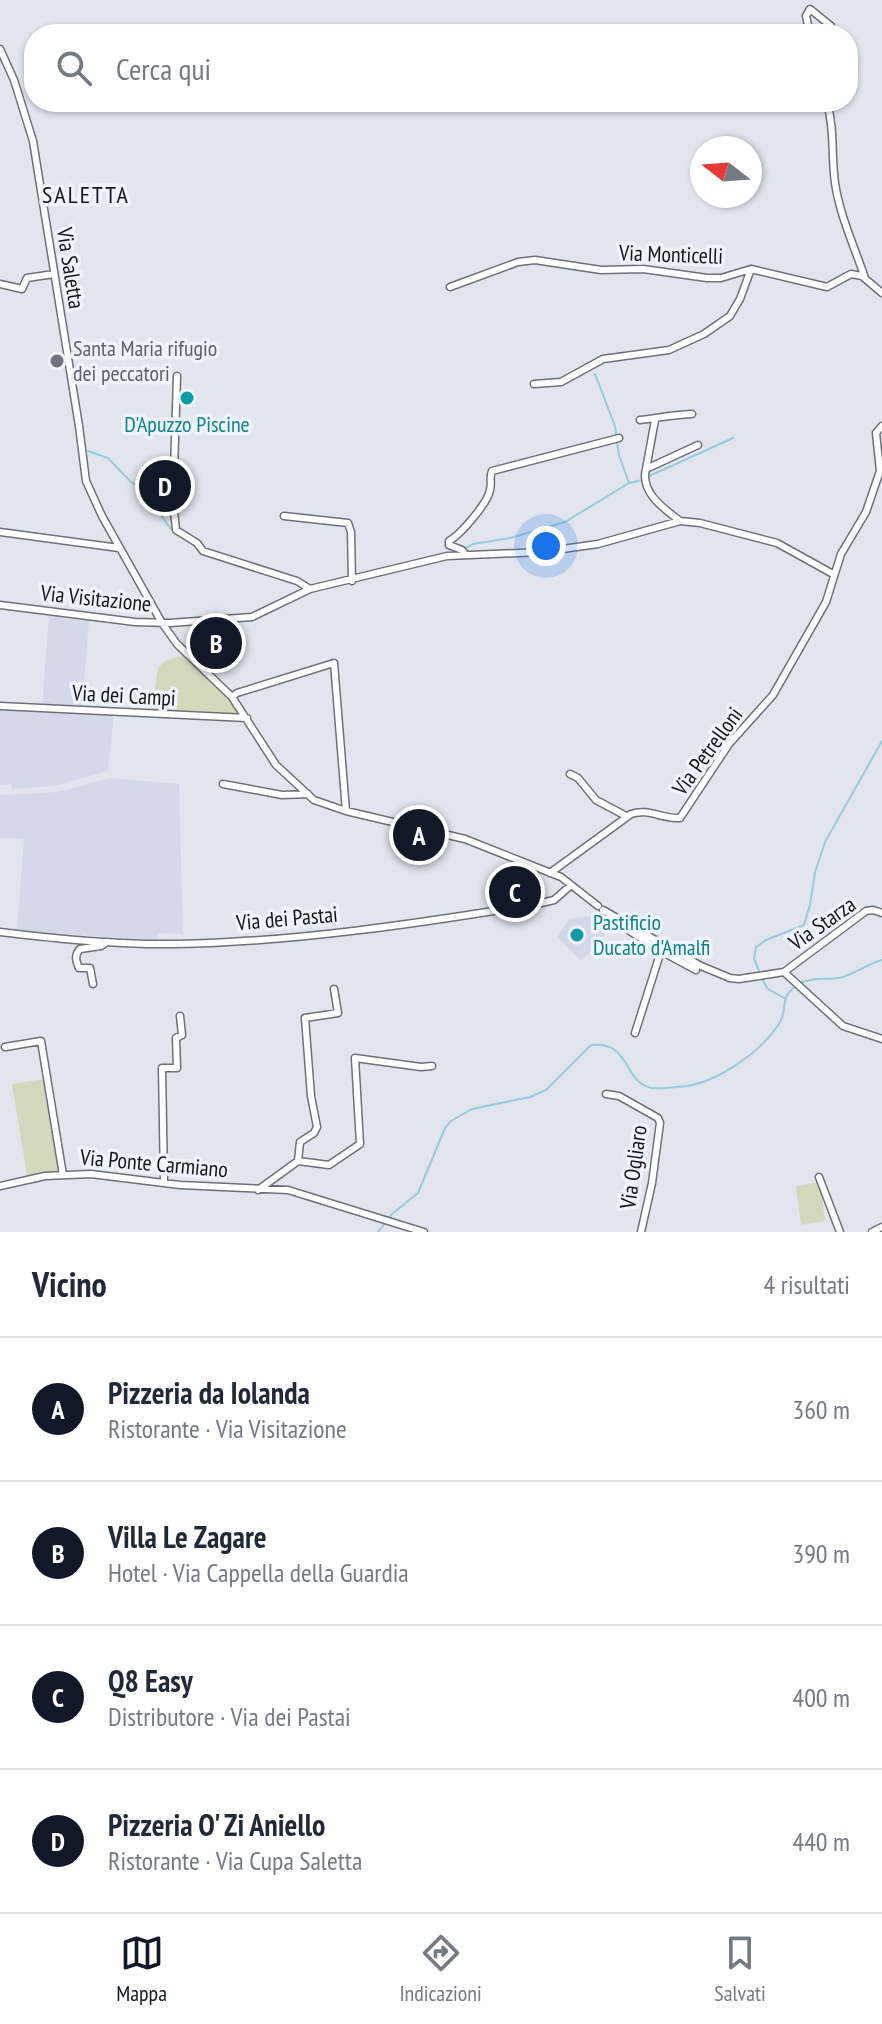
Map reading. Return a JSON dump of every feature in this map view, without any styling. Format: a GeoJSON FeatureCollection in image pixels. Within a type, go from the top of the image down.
{"type":"FeatureCollection","features":[{"type":"Feature","properties":{"kind":"street"},"geometry":{"type":"LineString","coordinates":[[807,24],[807,11],[810,9],[829,24]]}},
{"type":"Feature","properties":{"kind":"street","name":"Via Saletta"},"geometry":{"type":"LineString","coordinates":[[0,49],[14,80],[33,141],[84,474],[119,548],[162,623]]}},
{"type":"Feature","properties":{"kind":"street"},"geometry":{"type":"LineString","coordinates":[[829,112],[834,134],[835,187],[848,234],[865,278],[882,293]]}},
{"type":"Feature","properties":{"kind":"street","name":"Via Monticelli"},"geometry":{"type":"LineString","coordinates":[[450,287],[518,262],[535,260],[587,268],[643,269],[707,278],[721,278],[751,269],[819,287],[827,287],[851,274],[865,278]]}},
{"type":"Feature","properties":{"kind":"street"},"geometry":{"type":"LineString","coordinates":[[534,384],[561,382],[603,359],[669,350],[704,334],[730,316],[751,269]]}},
{"type":"Feature","properties":{"kind":"street"},"geometry":{"type":"LineString","coordinates":[[0,284],[22,289],[27,278],[54,274]]}},
{"type":"Feature","properties":{"kind":"street"},"geometry":{"type":"LineString","coordinates":[[177,376],[173,502],[176,530],[197,543],[203,551],[297,581],[310,589]]}},
{"type":"Feature","properties":{"kind":"street"},"geometry":{"type":"LineString","coordinates":[[680,521],[664,508],[644,479],[655,420],[661,415],[692,414]]}},
{"type":"Feature","properties":{"kind":"street"},"geometry":{"type":"LineString","coordinates":[[640,420],[655,420]]}},
{"type":"Feature","properties":{"kind":"street","name":"Via Petrelloni"},"geometry":{"type":"LineString","coordinates":[[626,816],[640,811],[680,818],[729,744],[780,683],[826,602],[841,554],[866,512],[880,471],[876,433],[882,426]]}},
{"type":"Feature","properties":{"kind":"street"},"geometry":{"type":"LineString","coordinates":[[462,551],[449,545],[449,541],[457,536],[490,492],[492,471],[619,438]]}},
{"type":"Feature","properties":{"kind":"street"},"geometry":{"type":"LineString","coordinates":[[646,469],[698,445]]}},
{"type":"Feature","properties":{"kind":"street"},"geometry":{"type":"LineString","coordinates":[[284,516],[348,523],[351,532],[351,577]]}},
{"type":"Feature","properties":{"kind":"street"},"geometry":{"type":"LineString","coordinates":[[162,623],[252,617],[310,589],[462,551],[541,552],[598,544],[680,521],[700,523],[777,543],[833,574]]}},
{"type":"Feature","properties":{"kind":"street"},"geometry":{"type":"LineString","coordinates":[[0,532],[119,548]]}},
{"type":"Feature","properties":{"kind":"street","name":"Via Visitazione"},"geometry":{"type":"LineString","coordinates":[[0,605],[162,623],[177,644],[232,697],[276,765],[314,800],[346,811],[465,839],[550,873],[615,915]]}},
{"type":"Feature","properties":{"kind":"street"},"geometry":{"type":"LineString","coordinates":[[232,697],[334,663],[346,811]]}},
{"type":"Feature","properties":{"kind":"street","name":"Via dei Campi"},"geometry":{"type":"LineString","coordinates":[[0,706],[247,718]]}},
{"type":"Feature","properties":{"kind":"street"},"geometry":{"type":"LineString","coordinates":[[550,873],[626,816],[596,800],[578,778],[570,774]]}},
{"type":"Feature","properties":{"kind":"street"},"geometry":{"type":"LineString","coordinates":[[223,784],[284,795],[308,794]]}},
{"type":"Feature","properties":{"kind":"street","name":"Via dei Pastai"},"geometry":{"type":"LineString","coordinates":[[0,932],[107,942],[191,943],[349,930],[537,904],[554,900],[570,886]]}},
{"type":"Feature","properties":{"kind":"street","name":"Via Starza"},"geometry":{"type":"LineString","coordinates":[[784,972],[866,911],[882,913]]}},
{"type":"Feature","properties":{"kind":"street"},"geometry":{"type":"LineString","coordinates":[[615,915],[625,928],[696,970]]}},
{"type":"Feature","properties":{"kind":"street"},"geometry":{"type":"LineString","coordinates":[[615,915],[651,939],[730,978],[784,972],[843,1026],[882,1039]]}},
{"type":"Feature","properties":{"kind":"street"},"geometry":{"type":"LineString","coordinates":[[93,984],[90,968],[79,968],[77,952],[107,942]]}},
{"type":"Feature","properties":{"kind":"street"},"geometry":{"type":"LineString","coordinates":[[635,1033],[661,951]]}},
{"type":"Feature","properties":{"kind":"street","name":"Via Ponte Carmiano"},"geometry":{"type":"LineString","coordinates":[[258,1190],[298,1161],[300,1142],[314,1133],[317,1127],[311,1096],[305,1018],[338,1013],[334,989]]}},
{"type":"Feature","properties":{"kind":"street"},"geometry":{"type":"LineString","coordinates":[[164,1182],[162,1068],[177,1068],[176,1038],[182,1035],[180,1016]]}},
{"type":"Feature","properties":{"kind":"street"},"geometry":{"type":"LineString","coordinates":[[5,1047],[41,1041],[63,1175]]}},
{"type":"Feature","properties":{"kind":"street"},"geometry":{"type":"LineString","coordinates":[[298,1161],[329,1165],[360,1144],[355,1058],[432,1066]]}},
{"type":"Feature","properties":{"kind":"street","name":"Via Ogliaro"},"geometry":{"type":"LineString","coordinates":[[606,1094],[628,1100],[658,1118],[660,1123],[652,1183],[641,1232]]}},
{"type":"Feature","properties":{"kind":"street","name":"Via Ponte Carmiano"},"geometry":{"type":"LineString","coordinates":[[0,1186],[63,1175],[103,1175],[258,1190],[288,1190],[424,1232]]}},
{"type":"Feature","properties":{"kind":"street"},"geometry":{"type":"LineString","coordinates":[[819,1177],[840,1232]]}},
{"type":"Feature","properties":{"kind":"street"},"geometry":{"type":"LineString","coordinates":[[872,1232],[882,1227]]}},
{"type":"Feature","properties":{"kind":"shaded area"},"geometry":{"type":"Polygon","coordinates":[[[49,615],[89,620],[82,707],[42,706],[49,615]]]}},
{"type":"Feature","properties":{"kind":"shaded area"},"geometry":{"type":"Polygon","coordinates":[[[0,710],[114,715],[108,771],[53,786],[12,789],[11,784],[0,785],[0,710]]]}},
{"type":"Feature","properties":{"kind":"shaded area"},"geometry":{"type":"Polygon","coordinates":[[[110,778],[179,784],[183,934],[158,933],[156,940],[17,931],[24,839],[0,838],[0,795],[58,792],[110,778]]]}},
{"type":"Feature","properties":{"kind":"shaded area"},"geometry":{"type":"Polygon","coordinates":[[[603,914],[614,925],[581,961],[557,937],[569,919],[603,914]]]}},
{"type":"Feature","properties":{"kind":"green space"},"geometry":{"type":"Polygon","coordinates":[[[184,655],[229,698],[241,716],[152,711],[158,668],[165,661],[184,655]]]}},
{"type":"Feature","properties":{"kind":"green space"},"geometry":{"type":"Polygon","coordinates":[[[45,1079],[59,1169],[56,1173],[30,1177],[27,1175],[12,1084],[45,1079]]]}},
{"type":"Feature","properties":{"kind":"green space"},"geometry":{"type":"Polygon","coordinates":[[[820,1182],[825,1221],[801,1225],[796,1186],[820,1182]]]}},
{"type":"Feature","properties":{"kind":"waterway"},"geometry":{"type":"LineString","coordinates":[[595,374],[615,426],[619,455],[629,483]]}},
{"type":"Feature","properties":{"kind":"waterway"},"geometry":{"type":"LineString","coordinates":[[647,477],[733,438]]}},
{"type":"Feature","properties":{"kind":"waterway"},"geometry":{"type":"LineString","coordinates":[[88,451],[108,458],[145,492],[170,528],[195,546]]}},
{"type":"Feature","properties":{"kind":"waterway"},"geometry":{"type":"LineString","coordinates":[[464,549],[473,544],[510,538],[565,522],[629,483],[642,480]]}},
{"type":"Feature","properties":{"kind":"waterway"},"geometry":{"type":"LineString","coordinates":[[760,973],[754,959],[756,947],[804,925],[825,842],[882,741]]}},
{"type":"Feature","properties":{"kind":"waterway"},"geometry":{"type":"LineString","coordinates":[[800,983],[845,977],[882,960]]}},
{"type":"Feature","properties":{"kind":"waterway"},"geometry":{"type":"LineString","coordinates":[[762,979],[768,989],[784,998]]}},
{"type":"Feature","properties":{"kind":"waterway"},"geometry":{"type":"LineString","coordinates":[[378,1232],[392,1214],[418,1193],[445,1128],[451,1121],[472,1109],[530,1097],[546,1090],[591,1045],[614,1049],[636,1078],[652,1088],[705,1081],[720,1075],[760,1046],[782,1019],[787,995],[795,987]]}},
{"type":"Feature","properties":{"kind":"place","name":"Santa Maria rifugio dei peccatori"},"geometry":{"type":"Point","coordinates":[57,361]}},
{"type":"Feature","properties":{"kind":"place","name":"D'Apuzzo Piscine"},"geometry":{"type":"Point","coordinates":[187,398]}},
{"type":"Feature","properties":{"kind":"place","name":"Pizzeria O' Zi Aniello"},"geometry":{"type":"Point","coordinates":[165,486]}},
{"type":"Feature","properties":{"kind":"place","name":"Villa Le Zagare"},"geometry":{"type":"Point","coordinates":[216,643]}},
{"type":"Feature","properties":{"kind":"place","name":"Pizzeria da Iolanda"},"geometry":{"type":"Point","coordinates":[419,835]}},
{"type":"Feature","properties":{"kind":"place","name":"Q8 Easy"},"geometry":{"type":"Point","coordinates":[515,892]}},
{"type":"Feature","properties":{"kind":"place","name":"Pastificio Ducato d'Amalfi"},"geometry":{"type":"Point","coordinates":[577,935]}},
{"type":"Feature","properties":{"kind":"district","name":"SALETTA"},"geometry":{"type":"Point","coordinates":[86,194]}}]}
